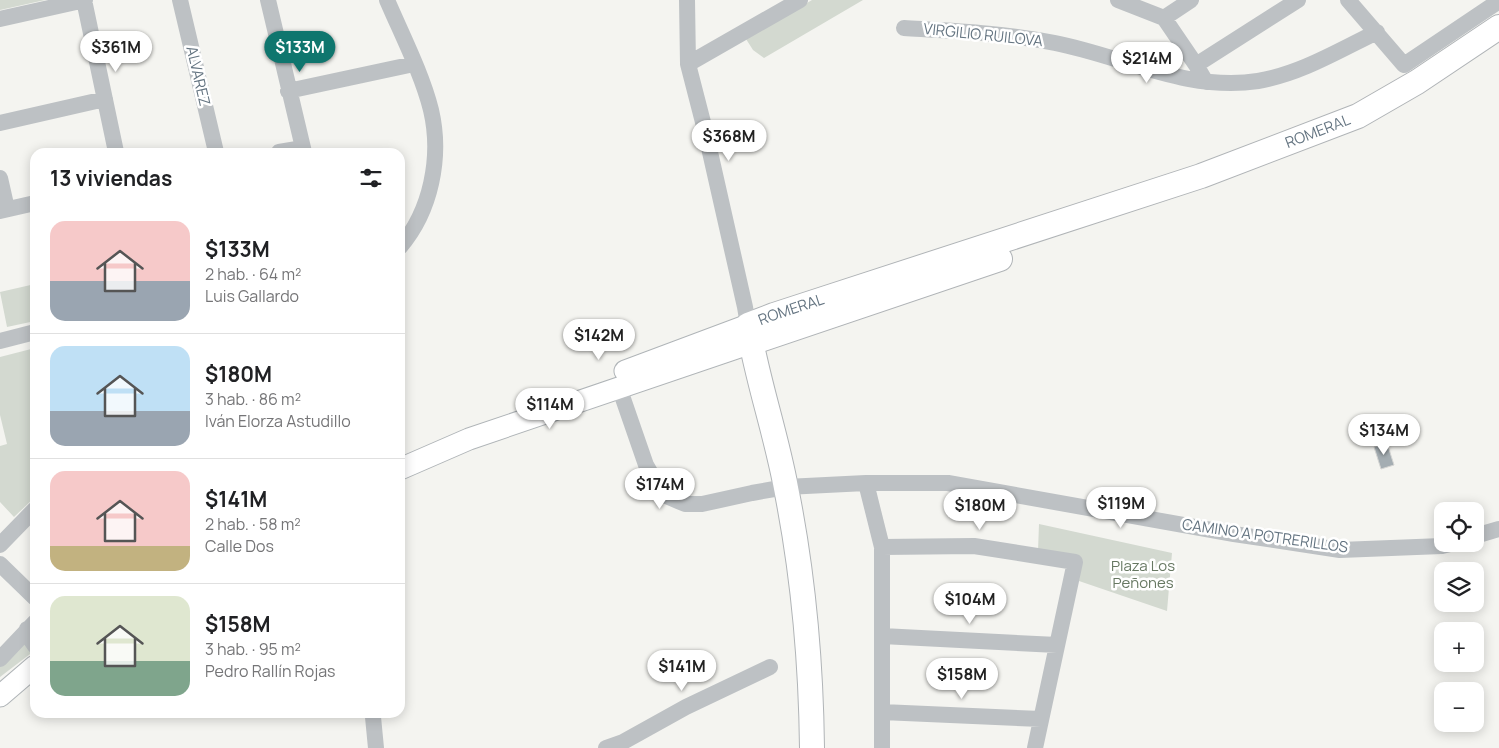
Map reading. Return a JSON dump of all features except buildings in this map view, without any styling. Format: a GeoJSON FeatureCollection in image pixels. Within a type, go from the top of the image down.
{"type":"FeatureCollection","features":[{"type":"Feature","properties":{"kind":"highway","name":"ROMERAL"},"geometry":{"type":"LineString","coordinates":[[749,334],[966,271],[1063,234],[1121,203],[1201,176],[1358,116],[1417,82],[1499,27]]}},
{"type":"Feature","properties":{"kind":"highway"},"geometry":{"type":"LineString","coordinates":[[749,334],[786,487],[796,546],[806,628],[812,748]]}},
{"type":"Feature","properties":{"kind":"main road","name":"ROMERAL"},"geometry":{"type":"LineString","coordinates":[[405,467],[469,439],[619,387],[749,334]]}},
{"type":"Feature","properties":{"kind":"main road","name":"ROMERAL"},"geometry":{"type":"LineString","coordinates":[[469,439],[527,408],[749,334]]}},
{"type":"Feature","properties":{"kind":"main road"},"geometry":{"type":"LineString","coordinates":[[0,696],[30,670]]}},
{"type":"Feature","properties":{"kind":"street"},"geometry":{"type":"LineString","coordinates":[[0,19],[85,0],[115,148]]}},
{"type":"Feature","properties":{"kind":"street","name":"ALVAREZ"},"geometry":{"type":"LineString","coordinates":[[180,0],[215,148]]}},
{"type":"Feature","properties":{"kind":"street"},"geometry":{"type":"LineString","coordinates":[[268,0],[302,148]]}},
{"type":"Feature","properties":{"kind":"street"},"geometry":{"type":"LineString","coordinates":[[387,0],[431,110],[435,139],[432,180],[425,203],[405,240]]}},
{"type":"Feature","properties":{"kind":"street"},"geometry":{"type":"LineString","coordinates":[[687,0],[688,64],[706,130],[745,307],[749,334]]}},
{"type":"Feature","properties":{"kind":"street"},"geometry":{"type":"LineString","coordinates":[[688,64],[800,0]]}},
{"type":"Feature","properties":{"kind":"street"},"geometry":{"type":"LineString","coordinates":[[1118,0],[1164,18],[1206,82]]}},
{"type":"Feature","properties":{"kind":"street"},"geometry":{"type":"LineString","coordinates":[[1164,18],[1191,0]]}},
{"type":"Feature","properties":{"kind":"street"},"geometry":{"type":"LineString","coordinates":[[1196,65],[1298,0]]}},
{"type":"Feature","properties":{"kind":"street"},"geometry":{"type":"LineString","coordinates":[[1348,0],[1404,65],[1499,1]]}},
{"type":"Feature","properties":{"kind":"street","name":"VIRGILIO RUILOVA"},"geometry":{"type":"LineString","coordinates":[[904,28],[1010,35],[1056,43],[1108,56],[1186,80],[1241,83],[1277,76],[1314,63],[1377,32]]}},
{"type":"Feature","properties":{"kind":"street"},"geometry":{"type":"LineString","coordinates":[[288,91],[414,64]]}},
{"type":"Feature","properties":{"kind":"street"},"geometry":{"type":"LineString","coordinates":[[0,123],[105,99]]}},
{"type":"Feature","properties":{"kind":"street"},"geometry":{"type":"LineString","coordinates":[[0,178],[4,210],[30,204]]}},
{"type":"Feature","properties":{"kind":"street"},"geometry":{"type":"LineString","coordinates":[[0,341],[30,333]]}},
{"type":"Feature","properties":{"kind":"street","name":"CAMINO A POTRERILLOS"},"geometry":{"type":"LineString","coordinates":[[619,387],[646,465],[661,491],[673,500],[685,504],[702,504],[786,487],[866,483],[948,483],[1234,534],[1340,550],[1434,546]]}},
{"type":"Feature","properties":{"kind":"street"},"geometry":{"type":"LineString","coordinates":[[866,483],[882,547],[882,748]]}},
{"type":"Feature","properties":{"kind":"street"},"geometry":{"type":"LineString","coordinates":[[0,545],[30,514]]}},
{"type":"Feature","properties":{"kind":"street"},"geometry":{"type":"LineString","coordinates":[[1484,534],[1499,530]]}},
{"type":"Feature","properties":{"kind":"street"},"geometry":{"type":"LineString","coordinates":[[882,547],[974,546],[1075,562],[1035,748]]}},
{"type":"Feature","properties":{"kind":"street"},"geometry":{"type":"LineString","coordinates":[[0,564],[30,593]]}},
{"type":"Feature","properties":{"kind":"street"},"geometry":{"type":"LineString","coordinates":[[0,659],[30,626]]}},
{"type":"Feature","properties":{"kind":"street"},"geometry":{"type":"LineString","coordinates":[[882,636],[1057,645]]}},
{"type":"Feature","properties":{"kind":"street"},"geometry":{"type":"LineString","coordinates":[[606,748],[623,742],[686,707],[770,667]]}},
{"type":"Feature","properties":{"kind":"street"},"geometry":{"type":"LineString","coordinates":[[882,712],[1041,719]]}},
{"type":"Feature","properties":{"kind":"street"},"geometry":{"type":"LineString","coordinates":[[373,718],[376,748]]}},
{"type":"Feature","properties":{"kind":"green space"},"geometry":{"type":"Polygon","coordinates":[[[0,0],[45,0],[0,10],[0,0]]]}},
{"type":"Feature","properties":{"kind":"green space"},"geometry":{"type":"Polygon","coordinates":[[[812,0],[863,0],[764,58],[753,50],[746,39],[812,0]]]}},
{"type":"Feature","properties":{"kind":"green space"},"geometry":{"type":"Polygon","coordinates":[[[30,285],[30,322],[7,327],[0,292],[30,285]]]}},
{"type":"Feature","properties":{"kind":"green space"},"geometry":{"type":"Polygon","coordinates":[[[30,349],[30,502],[14,517],[0,502],[0,446],[7,444],[0,415],[0,357],[30,349]]]}},
{"type":"Feature","properties":{"kind":"green space","name":"Plaza Los Peñones"},"geometry":{"type":"Polygon","coordinates":[[[1039,524],[1172,553],[1167,611],[1079,581],[1081,561],[1038,551],[1039,524]]]}},
{"type":"Feature","properties":{"kind":"green space"},"geometry":{"type":"Polygon","coordinates":[[[25,639],[30,646],[30,654],[0,677],[0,665],[25,639]]]}}]}
